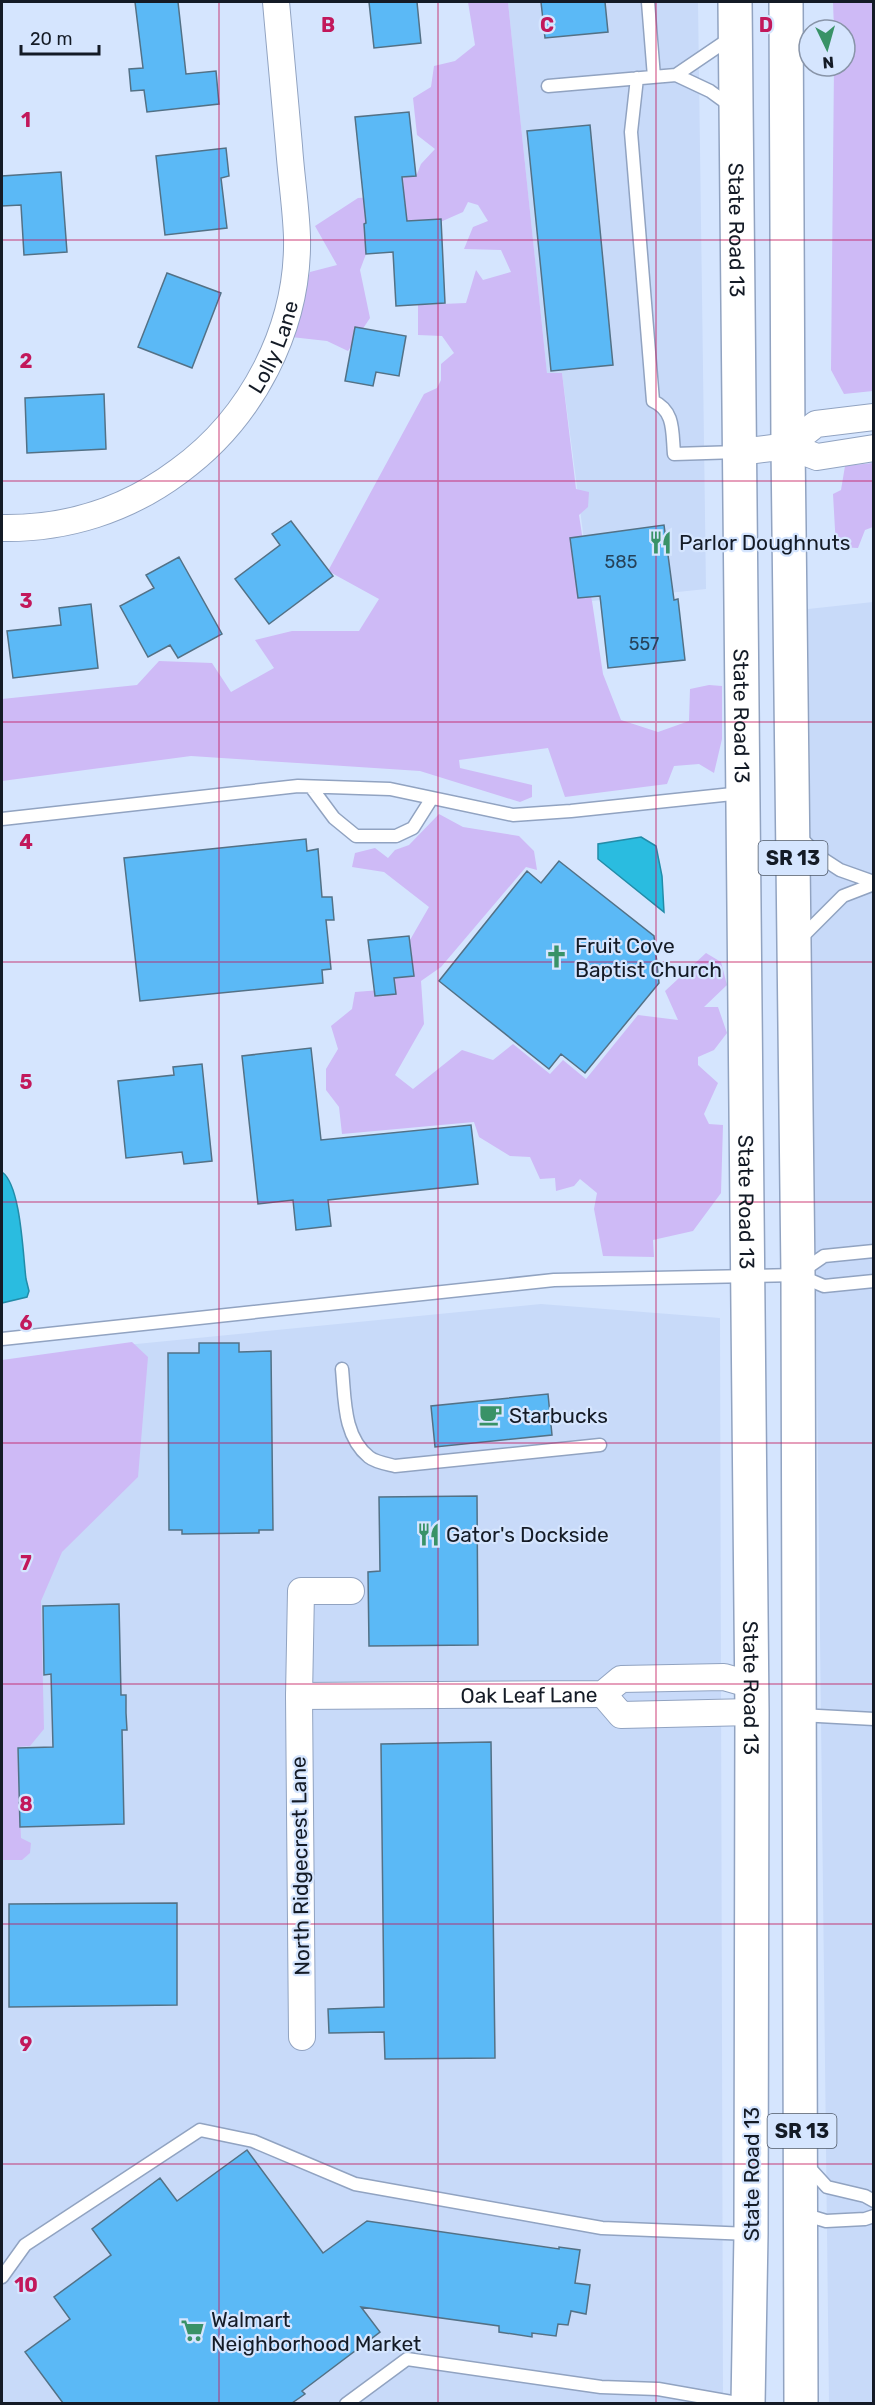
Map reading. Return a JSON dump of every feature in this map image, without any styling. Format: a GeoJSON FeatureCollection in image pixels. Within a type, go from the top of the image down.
{"type":"FeatureCollection","features":[{"type":"Feature","properties":{"kind":"main road","name":"State Road 13"},"geometry":{"type":"LineString","coordinates":[[735,2],[752,1699],[752,2139],[748,2403]]}},
{"type":"Feature","properties":{"kind":"main road","name":"SR 13"},"geometry":{"type":"LineString","coordinates":[[786,4],[788,446],[798,1275],[801,2403]]}},
{"type":"Feature","properties":{"kind":"main road"},"geometry":{"type":"LineString","coordinates":[[752,1699],[772,1694],[800,1715]]}},
{"type":"Feature","properties":{"kind":"main road"},"geometry":{"type":"LineString","coordinates":[[752,2139],[774,2187],[802,2214]]}},
{"type":"Feature","properties":{"kind":"street","name":"Lolly Lane"},"geometry":{"type":"LineString","coordinates":[[2,528],[57,525],[126,504],[158,487],[202,455],[227,429],[252,396],[271,359],[287,310],[294,279],[297,238],[276,2]]}},
{"type":"Feature","properties":{"kind":"street"},"geometry":{"type":"LineString","coordinates":[[788,446],[816,424],[873,417]]}},
{"type":"Feature","properties":{"kind":"street"},"geometry":{"type":"LineString","coordinates":[[740,452],[788,446],[817,457],[873,448]]}},
{"type":"Feature","properties":{"kind":"street","name":"North Ridgecrest Lane"},"geometry":{"type":"LineString","coordinates":[[302,2037],[299,1696],[301,1592],[351,1591]]}},
{"type":"Feature","properties":{"kind":"street","name":"Oak Leaf Lane"},"geometry":{"type":"LineString","coordinates":[[299,1696],[603,1694],[621,1679],[724,1677],[752,1699]]}},
{"type":"Feature","properties":{"kind":"street"},"geometry":{"type":"LineString","coordinates":[[603,1694],[621,1715],[752,1699]]}},
{"type":"Feature","properties":{"kind":"lane"},"geometry":{"type":"LineString","coordinates":[[648,2],[654,77]]}},
{"type":"Feature","properties":{"kind":"lane"},"geometry":{"type":"LineString","coordinates":[[549,86],[676,75],[735,35]]}},
{"type":"Feature","properties":{"kind":"lane"},"geometry":{"type":"LineString","coordinates":[[676,75],[710,91],[737,111]]}},
{"type":"Feature","properties":{"kind":"lane"},"geometry":{"type":"LineString","coordinates":[[637,78],[631,132],[653,401],[663,406],[670,415],[674,454],[740,452]]}},
{"type":"Feature","properties":{"kind":"lane"},"geometry":{"type":"LineString","coordinates":[[2,819],[298,786],[390,789],[513,815],[571,812],[743,792]]}},
{"type":"Feature","properties":{"kind":"lane"},"geometry":{"type":"LineString","coordinates":[[311,787],[334,818],[356,836],[396,836],[413,828],[432,798]]}},
{"type":"Feature","properties":{"kind":"lane"},"geometry":{"type":"LineString","coordinates":[[793,829],[820,857],[840,870],[873,883]]}},
{"type":"Feature","properties":{"kind":"lane"},"geometry":{"type":"LineString","coordinates":[[794,945],[843,896],[873,883]]}},
{"type":"Feature","properties":{"kind":"lane"},"geometry":{"type":"LineString","coordinates":[[798,1275],[824,1256],[873,1251]]}},
{"type":"Feature","properties":{"kind":"lane"},"geometry":{"type":"LineString","coordinates":[[2,1339],[554,1280],[798,1275],[824,1286],[873,1281]]}},
{"type":"Feature","properties":{"kind":"lane"},"geometry":{"type":"LineString","coordinates":[[342,1369],[347,1421],[358,1444],[370,1458],[395,1467],[600,1445]]}},
{"type":"Feature","properties":{"kind":"lane"},"geometry":{"type":"LineString","coordinates":[[800,1715],[873,1719]]}},
{"type":"Feature","properties":{"kind":"lane"},"geometry":{"type":"LineString","coordinates":[[2,2277],[25,2245],[200,2130],[253,2141],[355,2184],[602,2228],[751,2234]]}},
{"type":"Feature","properties":{"kind":"lane"},"geometry":{"type":"LineString","coordinates":[[802,2160],[827,2187],[865,2196],[873,2201]]}},
{"type":"Feature","properties":{"kind":"lane"},"geometry":{"type":"LineString","coordinates":[[802,2214],[826,2221],[865,2219],[873,2216]]}},
{"type":"Feature","properties":{"kind":"lane"},"geometry":{"type":"LineString","coordinates":[[346,2403],[407,2359],[600,2387],[658,2389],[743,2403]]}},
{"type":"Feature","properties":{"kind":"shaded area"},"geometry":{"type":"Polygon","coordinates":[[[468,2],[508,2],[547,373],[562,373],[576,489],[589,492],[588,507],[579,515],[603,674],[621,720],[658,732],[689,721],[690,689],[709,685],[722,686],[722,739],[714,773],[699,764],[674,766],[667,784],[565,797],[548,748],[459,760],[460,768],[532,785],[532,797],[520,802],[420,771],[191,756],[2,781],[2,699],[137,685],[159,661],[212,663],[231,692],[274,668],[255,640],[292,631],[359,631],[379,599],[328,571],[424,394],[437,388],[441,380],[441,364],[454,353],[442,336],[418,335],[418,305],[466,303],[476,270],[483,280],[511,272],[501,250],[464,249],[473,227],[488,221],[478,205],[468,202],[463,212],[429,227],[369,246],[360,270],[370,318],[348,351],[327,341],[291,337],[310,272],[337,265],[315,226],[358,198],[404,195],[403,178],[417,174],[421,164],[435,149],[417,135],[413,98],[431,87],[434,66],[455,61],[475,45],[468,2]]]}},
{"type":"Feature","properties":{"kind":"shaded area"},"geometry":{"type":"Polygon","coordinates":[[[508,2],[698,2],[706,589],[592,601],[562,373],[547,374],[508,2]]]}},
{"type":"Feature","properties":{"kind":"shaded area"},"geometry":{"type":"Polygon","coordinates":[[[833,2],[874,2],[873,391],[844,394],[831,370],[834,78],[857,78],[857,18],[834,18],[833,2]]]}},
{"type":"Feature","properties":{"kind":"shaded area"},"geometry":{"type":"Polygon","coordinates":[[[873,463],[873,527],[865,530],[858,548],[836,547],[833,494],[841,490],[845,466],[873,463]]]}},
{"type":"Feature","properties":{"kind":"shaded area"},"geometry":{"type":"Polygon","coordinates":[[[873,602],[873,2404],[829,2403],[808,609],[873,602]]]}},
{"type":"Feature","properties":{"kind":"shaded area"},"geometry":{"type":"Polygon","coordinates":[[[439,814],[463,827],[519,836],[534,851],[537,870],[526,867],[441,967],[421,981],[424,1024],[395,1075],[413,1089],[462,1050],[493,1060],[513,1044],[550,1074],[563,1060],[586,1079],[638,1015],[678,1020],[665,991],[706,953],[721,962],[727,985],[704,1007],[718,1007],[727,1033],[714,1050],[698,1057],[698,1065],[718,1083],[704,1114],[709,1124],[723,1125],[721,1193],[693,1231],[653,1240],[654,1257],[603,1256],[594,1209],[597,1193],[580,1179],[574,1186],[556,1191],[555,1178],[540,1179],[530,1157],[510,1156],[479,1137],[474,1122],[342,1134],[339,1107],[326,1090],[326,1069],[338,1049],[331,1026],[352,1009],[355,992],[381,990],[389,972],[413,965],[410,940],[429,907],[384,872],[352,867],[355,853],[375,848],[388,858],[395,850],[409,845],[439,814]]]}},
{"type":"Feature","properties":{"kind":"shaded area"},"geometry":{"type":"Polygon","coordinates":[[[541,1304],[720,1318],[723,2403],[2,2403],[2,1741],[65,1351],[541,1304]]]}},
{"type":"Feature","properties":{"kind":"shaded area"},"geometry":{"type":"Polygon","coordinates":[[[132,1342],[148,1357],[138,1477],[62,1552],[41,1601],[44,1729],[30,1746],[17,1747],[21,1838],[31,1843],[30,1853],[22,1860],[2,1860],[2,1360],[132,1342]]]}},
{"type":"Feature","properties":{"kind":"water"},"geometry":{"type":"Polygon","coordinates":[[[641,837],[656,846],[662,876],[664,912],[598,859],[598,844],[641,837]]]}},
{"type":"Feature","properties":{"kind":"water"},"geometry":{"type":"Polygon","coordinates":[[[2,1172],[8,1179],[17,1206],[29,1291],[27,1297],[2,1303],[2,1172]]]}},
{"type":"Feature","properties":{"kind":"building"},"geometry":{"type":"Polygon","coordinates":[[[135,2],[178,2],[186,74],[216,71],[219,104],[147,112],[144,90],[131,91],[129,69],[143,68],[135,2]]]}},
{"type":"Feature","properties":{"kind":"building"},"geometry":{"type":"Polygon","coordinates":[[[369,2],[417,2],[421,43],[374,48],[369,2]]]}},
{"type":"Feature","properties":{"kind":"building"},"geometry":{"type":"Polygon","coordinates":[[[541,2],[605,2],[608,32],[545,38],[541,2]]]}},
{"type":"Feature","properties":{"kind":"building"},"geometry":{"type":"Polygon","coordinates":[[[409,112],[416,176],[402,177],[407,221],[441,219],[445,303],[396,306],[393,252],[366,254],[364,224],[366,223],[355,117],[409,112]]]}},
{"type":"Feature","properties":{"kind":"building"},"geometry":{"type":"Polygon","coordinates":[[[590,125],[613,365],[551,371],[527,131],[590,125]]]}},
{"type":"Feature","properties":{"kind":"building"},"geometry":{"type":"Polygon","coordinates":[[[226,148],[229,176],[221,178],[227,228],[165,235],[156,156],[226,148]]]}},
{"type":"Feature","properties":{"kind":"building"},"geometry":{"type":"Polygon","coordinates":[[[61,172],[67,252],[24,255],[21,205],[2,206],[2,176],[61,172]]]}},
{"type":"Feature","properties":{"kind":"building"},"geometry":{"type":"Polygon","coordinates":[[[167,273],[221,293],[192,368],[138,347],[167,273]]]}},
{"type":"Feature","properties":{"kind":"building"},"geometry":{"type":"Polygon","coordinates":[[[355,327],[406,336],[399,376],[376,372],[373,386],[345,381],[355,327]]]}},
{"type":"Feature","properties":{"kind":"building"},"geometry":{"type":"Polygon","coordinates":[[[104,394],[106,449],[27,453],[25,398],[104,394]]]}},
{"type":"Feature","properties":{"kind":"building"},"geometry":{"type":"Polygon","coordinates":[[[291,521],[333,576],[269,624],[235,579],[280,545],[272,534],[291,521]]]}},
{"type":"Feature","properties":{"kind":"building"},"geometry":{"type":"Polygon","coordinates":[[[664,525],[674,600],[678,599],[685,660],[608,668],[600,596],[578,598],[570,538],[664,525]]]}},
{"type":"Feature","properties":{"kind":"building"},"geometry":{"type":"Polygon","coordinates":[[[179,557],[222,634],[178,658],[170,645],[148,657],[120,606],[154,588],[146,575],[179,557]]]}},
{"type":"Feature","properties":{"kind":"building"},"geometry":{"type":"Polygon","coordinates":[[[91,604],[98,668],[13,678],[7,631],[61,625],[59,608],[91,604]]]}},
{"type":"Feature","properties":{"kind":"building"},"geometry":{"type":"Polygon","coordinates":[[[306,839],[307,851],[318,849],[322,897],[332,897],[334,920],[326,920],[331,969],[322,970],[323,983],[140,1001],[124,858],[306,839]]]}},
{"type":"Feature","properties":{"kind":"building","name":"Fruit Cove Baptist Church"},"geometry":{"type":"Polygon","coordinates":[[[559,861],[654,936],[659,983],[585,1073],[561,1054],[549,1069],[439,981],[527,871],[541,883],[559,861]]]}},
{"type":"Feature","properties":{"kind":"building"},"geometry":{"type":"Polygon","coordinates":[[[409,936],[414,976],[394,978],[396,994],[375,996],[368,940],[409,936]]]}},
{"type":"Feature","properties":{"kind":"building"},"geometry":{"type":"Polygon","coordinates":[[[311,1048],[321,1140],[471,1125],[478,1184],[328,1200],[331,1226],[296,1230],[293,1200],[258,1204],[242,1056],[311,1048]]]}},
{"type":"Feature","properties":{"kind":"building"},"geometry":{"type":"Polygon","coordinates":[[[202,1064],[212,1161],[184,1164],[182,1152],[126,1158],[118,1081],[174,1075],[173,1067],[202,1064]]]}},
{"type":"Feature","properties":{"kind":"building"},"geometry":{"type":"Polygon","coordinates":[[[199,1343],[239,1343],[239,1352],[271,1351],[273,1530],[259,1530],[259,1533],[182,1534],[182,1530],[169,1530],[168,1353],[199,1353],[199,1343]]]}},
{"type":"Feature","properties":{"kind":"building","name":"Starbucks"},"geometry":{"type":"Polygon","coordinates":[[[548,1394],[552,1435],[435,1447],[431,1406],[548,1394]]]}},
{"type":"Feature","properties":{"kind":"building","name":"Gator's Dockside"},"geometry":{"type":"Polygon","coordinates":[[[477,1496],[478,1645],[369,1646],[368,1572],[380,1571],[379,1497],[477,1496]]]}},
{"type":"Feature","properties":{"kind":"building"},"geometry":{"type":"Polygon","coordinates":[[[119,1604],[121,1695],[126,1695],[127,1730],[122,1730],[124,1824],[20,1827],[18,1748],[53,1747],[51,1674],[44,1675],[43,1606],[119,1604]]]}},
{"type":"Feature","properties":{"kind":"building"},"geometry":{"type":"Polygon","coordinates":[[[491,1742],[495,2058],[385,2059],[384,2032],[329,2033],[328,2009],[384,2007],[381,1744],[491,1742]]]}},
{"type":"Feature","properties":{"kind":"building"},"geometry":{"type":"Polygon","coordinates":[[[177,1903],[177,2005],[9,2007],[9,1904],[177,1903]]]}},
{"type":"Feature","properties":{"kind":"building"},"geometry":{"type":"Polygon","coordinates":[[[247,2150],[323,2253],[367,2221],[559,2249],[559,2247],[580,2250],[575,2283],[590,2285],[586,2314],[571,2311],[568,2325],[558,2324],[556,2336],[532,2333],[532,2337],[499,2332],[499,2326],[361,2307],[380,2332],[302,2391],[305,2394],[292,2403],[63,2403],[25,2352],[70,2319],[54,2297],[111,2255],[92,2229],[160,2178],[177,2201],[247,2150]]]}},
{"type":"Feature","properties":{"kind":"place","name":"Parlor Doughnuts"},"geometry":{"type":"Point","coordinates":[661,542]}},
{"type":"Feature","properties":{"kind":"place","name":"Fruit Cove Baptist Church"},"geometry":{"type":"Point","coordinates":[557,957]}},
{"type":"Feature","properties":{"kind":"place","name":"Starbucks"},"geometry":{"type":"Point","coordinates":[491,1415]}},
{"type":"Feature","properties":{"kind":"place","name":"Gator's Dockside"},"geometry":{"type":"Point","coordinates":[428,1534]}},
{"type":"Feature","properties":{"kind":"place","name":"Walmart Neighborhood Market"},"geometry":{"type":"Point","coordinates":[193,2331]}}]}
